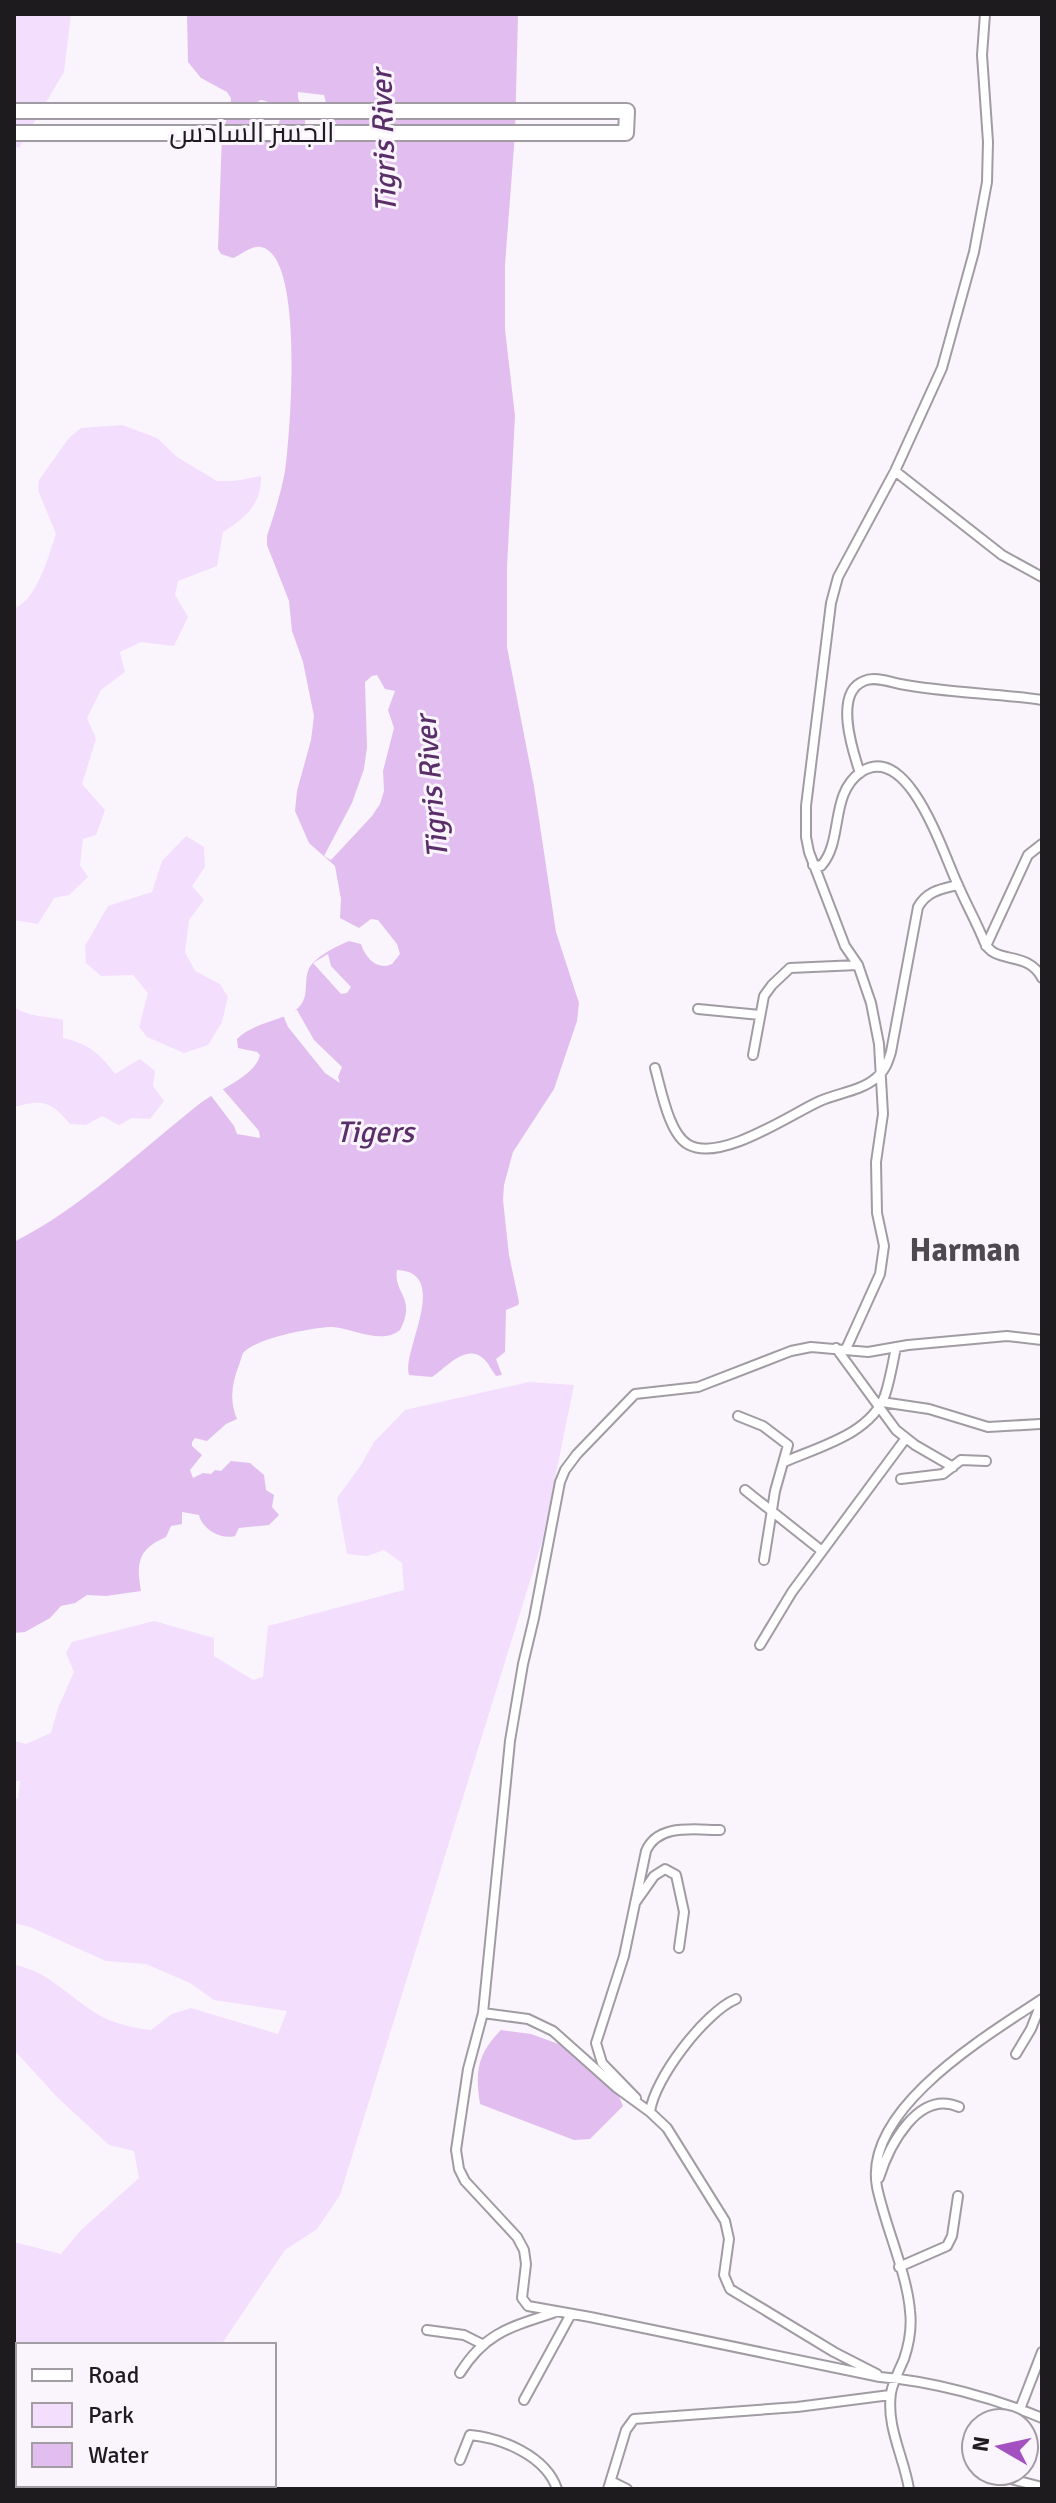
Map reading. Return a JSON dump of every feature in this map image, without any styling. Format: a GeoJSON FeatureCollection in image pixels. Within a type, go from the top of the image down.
{"type":"FeatureCollection","features":[{"type":"Feature","properties":{"kind":"highway","name":"الجسر السادس"},"geometry":{"type":"LineString","coordinates":[[14,111],[627,111],[626,133],[14,133]]}},
{"type":"Feature","properties":{"kind":"street"},"geometry":{"type":"LineString","coordinates":[[846,1349],[880,1274],[884,1246],[877,1213],[876,1162],[883,1114],[880,1075],[876,1024],[858,965],[845,946],[813,865],[805,821],[831,603],[838,577],[895,471],[942,368],[974,252],[987,182],[988,142],[982,55],[985,14]]}},
{"type":"Feature","properties":{"kind":"street"},"geometry":{"type":"LineString","coordinates":[[895,471],[1002,555],[1042,577]]}},
{"type":"Feature","properties":{"kind":"street"},"geometry":{"type":"LineString","coordinates":[[860,773],[849,740],[847,718],[855,687],[864,681],[874,679],[939,691],[1042,700]]}},
{"type":"Feature","properties":{"kind":"street"},"geometry":{"type":"LineString","coordinates":[[813,865],[821,866],[824,862],[845,791],[860,773],[871,767],[897,774],[908,784],[935,828],[957,885],[986,946],[996,954],[1032,964],[1042,978]]}},
{"type":"Feature","properties":{"kind":"street"},"geometry":{"type":"LineString","coordinates":[[986,946],[1028,855],[1042,844]]}},
{"type":"Feature","properties":{"kind":"street"},"geometry":{"type":"LineString","coordinates":[[655,1068],[673,1128],[689,1145],[700,1149],[747,1138],[818,1102],[868,1084],[880,1075],[891,1052],[918,907],[923,898],[936,890],[957,885]]}},
{"type":"Feature","properties":{"kind":"street"},"geometry":{"type":"LineString","coordinates":[[753,1055],[764,996],[790,968],[858,965]]}},
{"type":"Feature","properties":{"kind":"street"},"geometry":{"type":"LineString","coordinates":[[698,1009],[760,1015]]}},
{"type":"Feature","properties":{"kind":"street"},"geometry":{"type":"LineString","coordinates":[[1013,2407],[925,2383],[880,2377],[533,2308],[522,2298],[526,2257],[521,2243],[465,2181],[456,2150],[468,2069],[483,2013],[510,1741],[523,1664],[565,1470],[635,1394],[698,1387],[801,1348],[821,1346],[868,1352],[1007,1336],[1042,1340]]}},
{"type":"Feature","properties":{"kind":"street"},"geometry":{"type":"LineString","coordinates":[[784,1462],[850,1433],[870,1418],[880,1405],[896,1347]]}},
{"type":"Feature","properties":{"kind":"street"},"geometry":{"type":"LineString","coordinates":[[836,1348],[906,1438],[953,1467]]}},
{"type":"Feature","properties":{"kind":"street"},"geometry":{"type":"LineString","coordinates":[[880,1405],[941,1412],[988,1427],[1040,1424]]}},
{"type":"Feature","properties":{"kind":"street"},"geometry":{"type":"LineString","coordinates":[[738,1416],[755,1421],[786,1442],[788,1448],[771,1512],[764,1560]]}},
{"type":"Feature","properties":{"kind":"street"},"geometry":{"type":"LineString","coordinates":[[760,1645],[792,1592],[906,1438]]}},
{"type":"Feature","properties":{"kind":"street"},"geometry":{"type":"LineString","coordinates":[[901,1479],[943,1474],[961,1460],[986,1461]]}},
{"type":"Feature","properties":{"kind":"street"},"geometry":{"type":"LineString","coordinates":[[745,1490],[822,1551]]}},
{"type":"Feature","properties":{"kind":"street"},"geometry":{"type":"LineString","coordinates":[[641,2105],[602,2063],[596,2043],[624,1956],[646,1851],[653,1840],[672,1831],[720,1830]]}},
{"type":"Feature","properties":{"kind":"street"},"geometry":{"type":"LineString","coordinates":[[634,1904],[658,1871],[665,1869],[676,1875],[684,1912],[679,1948]]}},
{"type":"Feature","properties":{"kind":"street"},"geometry":{"type":"LineString","coordinates":[[650,2112],[655,2091],[663,2077],[708,2018],[736,1999]]}},
{"type":"Feature","properties":{"kind":"street"},"geometry":{"type":"LineString","coordinates":[[1016,2054],[1031,2029],[1042,2000]]}},
{"type":"Feature","properties":{"kind":"street"},"geometry":{"type":"LineString","coordinates":[[909,2489],[892,2424],[890,2395],[908,2345],[910,2306],[877,2186],[876,2164],[886,2135],[923,2087],[979,2041],[1042,2000]]}},
{"type":"Feature","properties":{"kind":"street"},"geometry":{"type":"LineString","coordinates":[[483,2013],[528,2019],[553,2031],[617,2088],[650,2112],[674,2137],[725,2221],[729,2239],[724,2275],[730,2289],[880,2377]]}},
{"type":"Feature","properties":{"kind":"street"},"geometry":{"type":"LineString","coordinates":[[877,2186],[888,2150],[920,2112],[941,2103],[959,2107]]}},
{"type":"Feature","properties":{"kind":"street"},"geometry":{"type":"LineString","coordinates":[[899,2267],[947,2246],[952,2236],[958,2196]]}},
{"type":"Feature","properties":{"kind":"street"},"geometry":{"type":"LineString","coordinates":[[460,2373],[482,2344],[503,2329],[554,2312]]}},
{"type":"Feature","properties":{"kind":"street"},"geometry":{"type":"LineString","coordinates":[[524,2400],[571,2314]]}},
{"type":"Feature","properties":{"kind":"street"},"geometry":{"type":"LineString","coordinates":[[427,2330],[464,2335],[482,2344]]}},
{"type":"Feature","properties":{"kind":"street"},"geometry":{"type":"LineString","coordinates":[[1021,2407],[1042,2352]]}},
{"type":"Feature","properties":{"kind":"street"},"geometry":{"type":"LineString","coordinates":[[627,2489],[609,2485],[629,2424],[640,2417],[750,2411],[890,2395]]}},
{"type":"Feature","properties":{"kind":"street"},"geometry":{"type":"LineString","coordinates":[[460,2460],[470,2435],[499,2439],[543,2466],[551,2474],[557,2489]]}},
{"type":"Feature","properties":{"kind":"green space"},"geometry":{"type":"Polygon","coordinates":[[[14,14],[71,14],[64,72],[19,148],[14,146],[14,14]]]}},
{"type":"Feature","properties":{"kind":"green space"},"geometry":{"type":"Polygon","coordinates":[[[122,425],[157,438],[177,457],[217,481],[261,476],[261,486],[251,509],[223,532],[217,566],[178,581],[175,595],[188,617],[174,646],[141,642],[120,652],[125,672],[101,690],[87,718],[96,739],[82,784],[105,810],[96,835],[83,839],[80,865],[88,877],[69,895],[54,898],[38,924],[14,920],[14,609],[30,596],[36,586],[56,534],[38,490],[39,480],[69,438],[81,428],[122,425]]]}},
{"type":"Feature","properties":{"kind":"green space"},"geometry":{"type":"Polygon","coordinates":[[[186,836],[204,847],[205,867],[192,886],[204,900],[189,920],[185,952],[195,971],[220,984],[228,997],[222,1022],[208,1045],[184,1053],[147,1037],[139,1027],[148,993],[133,975],[101,976],[86,963],[85,946],[108,906],[152,892],[162,861],[186,836]]]}},
{"type":"Feature","properties":{"kind":"green space"},"geometry":{"type":"Polygon","coordinates":[[[14,1007],[31,1014],[63,1020],[63,1038],[93,1050],[115,1074],[140,1059],[155,1071],[153,1086],[164,1101],[150,1119],[132,1118],[119,1125],[102,1116],[86,1125],[70,1124],[46,1104],[14,1107],[14,1007]]]}},
{"type":"Feature","properties":{"kind":"green space"},"geometry":{"type":"Polygon","coordinates":[[[529,1382],[574,1385],[542,1542],[340,2195],[317,2229],[285,2250],[222,2343],[16,2343],[16,2437],[14,2242],[61,2254],[80,2231],[139,2178],[134,2151],[109,2145],[58,2098],[14,2050],[14,1964],[41,1974],[92,2011],[132,2027],[151,2030],[172,2014],[191,2008],[278,2034],[287,2011],[214,2000],[190,1983],[146,1964],[106,1961],[30,1927],[14,1923],[14,1800],[18,1798],[20,1781],[14,1781],[14,1741],[26,1744],[51,1733],[74,1672],[66,1653],[72,1642],[154,1621],[214,1638],[214,1656],[253,1680],[263,1677],[268,1626],[404,1590],[402,1563],[384,1550],[367,1556],[347,1554],[337,1498],[374,1442],[405,1410],[529,1382]]]}},
{"type":"Feature","properties":{"kind":"water","name":"Tigers"},"geometry":{"type":"Polygon","coordinates":[[[187,14],[518,14],[515,133],[505,265],[505,329],[515,416],[507,567],[507,647],[534,786],[556,932],[579,1003],[577,1021],[554,1089],[513,1152],[504,1185],[509,1255],[519,1302],[506,1310],[505,1352],[496,1359],[502,1375],[496,1376],[484,1359],[470,1354],[456,1359],[432,1377],[409,1375],[408,1364],[423,1298],[421,1284],[413,1274],[397,1270],[406,1310],[400,1330],[376,1336],[341,1328],[324,1328],[286,1334],[250,1348],[243,1353],[233,1385],[232,1399],[237,1419],[226,1424],[207,1441],[195,1438],[192,1442],[192,1446],[202,1455],[190,1470],[193,1478],[215,1470],[221,1471],[231,1461],[250,1463],[264,1475],[266,1490],[274,1495],[272,1507],[279,1515],[269,1525],[239,1528],[235,1536],[230,1537],[208,1529],[199,1515],[182,1512],[182,1524],[171,1526],[166,1537],[144,1552],[139,1565],[141,1591],[106,1596],[87,1595],[75,1603],[61,1606],[50,1618],[25,1632],[14,1633],[14,1242],[63,1213],[198,1105],[251,1070],[260,1055],[238,1048],[237,1039],[252,1028],[294,1012],[302,1003],[310,966],[320,957],[349,941],[361,944],[365,954],[381,966],[392,964],[400,954],[397,944],[378,920],[371,919],[359,928],[340,918],[341,899],[335,866],[309,843],[295,811],[314,716],[303,662],[292,631],[289,601],[267,545],[287,452],[291,387],[289,312],[284,280],[275,257],[261,247],[233,258],[221,254],[218,249],[222,133],[231,98],[227,92],[201,78],[188,62],[187,14]],[[298,92],[305,115],[306,140],[320,145],[335,138],[339,128],[328,111],[324,95],[298,92]],[[261,100],[251,105],[251,121],[261,126],[277,127],[280,118],[277,109],[261,100]]]}},
{"type":"Feature","properties":{"kind":"water"},"geometry":{"type":"Polygon","coordinates":[[[501,2030],[531,2034],[564,2046],[617,2092],[623,2106],[590,2139],[574,2140],[480,2104],[478,2073],[482,2056],[501,2030]]]}},
{"type":"Feature","properties":{"kind":"pier"},"geometry":{"type":"Polygon","coordinates":[[[377,675],[385,689],[395,691],[388,710],[394,728],[383,771],[384,791],[372,816],[331,860],[324,856],[352,803],[364,769],[367,747],[365,682],[377,675]]]}},
{"type":"Feature","properties":{"kind":"pier"},"geometry":{"type":"Polygon","coordinates":[[[328,954],[331,966],[351,987],[347,993],[341,994],[313,963],[328,954]]]}},
{"type":"Feature","properties":{"kind":"pier"},"geometry":{"type":"Polygon","coordinates":[[[297,1010],[314,1040],[342,1067],[338,1077],[340,1083],[325,1073],[288,1027],[283,1015],[297,1010]]]}},
{"type":"Feature","properties":{"kind":"pier"},"geometry":{"type":"Polygon","coordinates":[[[221,1087],[259,1131],[260,1138],[237,1134],[209,1093],[221,1087]]]}},
{"type":"Feature","properties":{"kind":"district","name":"Harman"},"geometry":{"type":"Point","coordinates":[965,1250]}},
{"type":"Feature","properties":{"kind":"water label","name":"Tigris River"},"geometry":{"type":"Point","coordinates":[384,141]}},
{"type":"Feature","properties":{"kind":"water label","name":"Tigris River"},"geometry":{"type":"Point","coordinates":[432,787]}}]}
